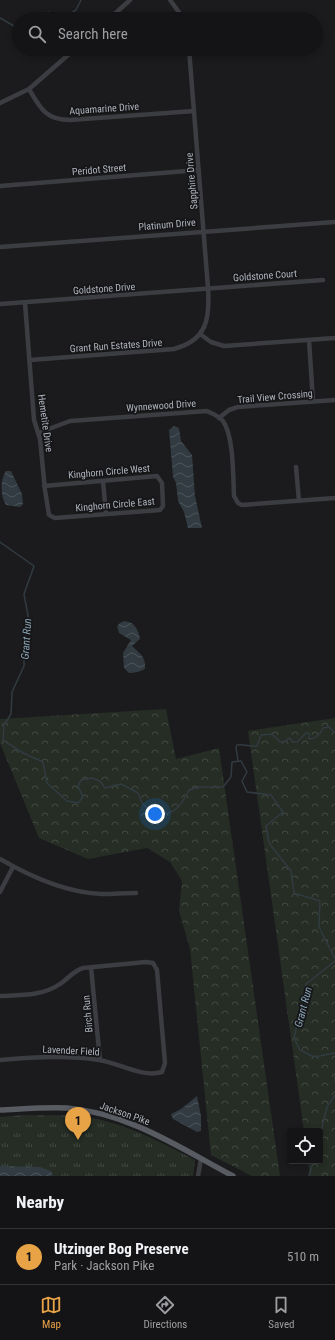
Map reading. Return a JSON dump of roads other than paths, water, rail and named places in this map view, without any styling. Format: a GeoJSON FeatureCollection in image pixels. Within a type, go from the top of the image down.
{"type":"FeatureCollection","features":[{"type":"Feature","properties":{"kind":"main road","name":"Jackson Pike"},"geometry":{"type":"LineString","coordinates":[[0,1110],[49,1108],[74,1109],[100,1114],[132,1123],[152,1132],[233,1176]]}},
{"type":"Feature","properties":{"kind":"street"},"geometry":{"type":"LineString","coordinates":[[117,12],[130,0]]}},
{"type":"Feature","properties":{"kind":"street"},"geometry":{"type":"LineString","coordinates":[[170,0],[179,12]]}},
{"type":"Feature","properties":{"kind":"street"},"geometry":{"type":"LineString","coordinates":[[0,103],[29,89],[68,56]]}},
{"type":"Feature","properties":{"kind":"street","name":"Sapphire Drive"},"geometry":{"type":"LineString","coordinates":[[190,56],[209,311],[200,334]]}},
{"type":"Feature","properties":{"kind":"street","name":"Aquamarine Drive"},"geometry":{"type":"LineString","coordinates":[[29,89],[43,111],[50,117],[62,120],[194,111]]}},
{"type":"Feature","properties":{"kind":"street","name":"Peridot Street"},"geometry":{"type":"LineString","coordinates":[[0,186],[198,170]]}},
{"type":"Feature","properties":{"kind":"street","name":"Platinum Drive"},"geometry":{"type":"LineString","coordinates":[[0,247],[204,230],[335,222]]}},
{"type":"Feature","properties":{"kind":"street","name":"Goldstone Court"},"geometry":{"type":"LineString","coordinates":[[208,288],[323,280]]}},
{"type":"Feature","properties":{"kind":"street","name":"Goldstone Drive"},"geometry":{"type":"LineString","coordinates":[[0,304],[208,288]]}},
{"type":"Feature","properties":{"kind":"street","name":"Hemetite Drive"},"geometry":{"type":"LineString","coordinates":[[25,303],[34,420],[40,442],[48,512],[51,517],[55,518]]}},
{"type":"Feature","properties":{"kind":"street"},"geometry":{"type":"LineString","coordinates":[[200,334],[211,342],[224,346],[335,338]]}},
{"type":"Feature","properties":{"kind":"street","name":"Grant Run Estates Drive"},"geometry":{"type":"LineString","coordinates":[[30,360],[174,349],[188,344],[200,334]]}},
{"type":"Feature","properties":{"kind":"street"},"geometry":{"type":"LineString","coordinates":[[309,340],[313,401]]}},
{"type":"Feature","properties":{"kind":"street","name":"Trail View Crossing"},"geometry":{"type":"LineString","coordinates":[[219,418],[230,410],[238,407],[335,400]]}},
{"type":"Feature","properties":{"kind":"street","name":"Wynnewood Drive"},"geometry":{"type":"LineString","coordinates":[[38,433],[70,421],[82,419],[201,411],[212,413],[219,418]]}},
{"type":"Feature","properties":{"kind":"street"},"geometry":{"type":"LineString","coordinates":[[219,418],[227,429],[230,439],[234,496],[238,503],[242,504],[335,498]]}},
{"type":"Feature","properties":{"kind":"street"},"geometry":{"type":"LineString","coordinates":[[296,467],[299,501]]}},
{"type":"Feature","properties":{"kind":"street","name":"Kinghorn Circle West"},"geometry":{"type":"LineString","coordinates":[[44,486],[157,476],[161,479],[163,493]]}},
{"type":"Feature","properties":{"kind":"street"},"geometry":{"type":"LineString","coordinates":[[103,481],[106,514]]}},
{"type":"Feature","properties":{"kind":"street","name":"Kinghorn Circle East"},"geometry":{"type":"LineString","coordinates":[[55,518],[160,510],[163,506],[163,493]]}},
{"type":"Feature","properties":{"kind":"street"},"geometry":{"type":"LineString","coordinates":[[0,859],[13,867],[49,883],[88,893],[136,893]]}},
{"type":"Feature","properties":{"kind":"street"},"geometry":{"type":"LineString","coordinates":[[0,892],[13,867]]}},
{"type":"Feature","properties":{"kind":"street","name":"Lavender Field"},"geometry":{"type":"LineString","coordinates":[[0,1060],[45,1057],[100,1060],[153,1074],[162,1072],[165,1063],[157,970],[152,963],[146,962],[91,967]]}},
{"type":"Feature","properties":{"kind":"street"},"geometry":{"type":"LineString","coordinates":[[0,996],[44,992],[60,984],[76,970],[91,967]]}},
{"type":"Feature","properties":{"kind":"street","name":"Birch Run"},"geometry":{"type":"LineString","coordinates":[[91,967],[100,1060]]}},
{"type":"Feature","properties":{"kind":"street"},"geometry":{"type":"LineString","coordinates":[[198,1176],[201,1159]]}},
{"type":"Feature","properties":{"kind":"water"},"geometry":{"type":"Polygon","coordinates":[[[174,426],[179,428],[181,441],[192,455],[195,496],[202,528],[188,528],[184,512],[178,501],[176,483],[173,477],[169,430],[174,426]]]}},
{"type":"Feature","properties":{"kind":"water"},"geometry":{"type":"Polygon","coordinates":[[[6,471],[11,471],[22,494],[23,504],[20,507],[6,505],[4,501],[2,483],[6,471]]]}},
{"type":"Feature","properties":{"kind":"water"},"geometry":{"type":"Polygon","coordinates":[[[124,621],[133,624],[139,635],[140,639],[132,646],[140,653],[145,661],[145,669],[138,672],[129,673],[124,668],[123,653],[131,640],[119,633],[117,626],[124,621]]]}},
{"type":"Feature","properties":{"kind":"water"},"geometry":{"type":"Polygon","coordinates":[[[197,1096],[201,1116],[201,1131],[197,1132],[173,1119],[171,1114],[181,1109],[197,1096]]]}},
{"type":"Feature","properties":{"kind":"water"},"geometry":{"type":"Polygon","coordinates":[[[0,1166],[40,1167],[51,1171],[53,1176],[0,1176],[0,1166]]]}},
{"type":"Feature","properties":{"kind":"waterway","name":"Grant Run"},"geometry":{"type":"LineString","coordinates":[[73,12],[76,10],[81,0]]}},
{"type":"Feature","properties":{"kind":"waterway","name":"Grant Run"},"geometry":{"type":"LineString","coordinates":[[0,18],[12,25]]}},
{"type":"Feature","properties":{"kind":"waterway","name":"Grant Run"},"geometry":{"type":"LineString","coordinates":[[0,542],[34,566],[24,594],[29,621],[24,642],[24,666],[12,692],[11,714],[4,725],[3,740],[23,753],[43,762],[47,783],[67,801],[78,803],[83,797],[78,786],[81,780],[92,778],[100,781],[105,788],[121,784],[138,793],[142,803],[155,816],[168,813],[176,809],[183,801],[189,790],[199,787],[223,787],[231,777],[232,762],[241,761],[247,772],[242,781],[247,792],[271,795],[283,812],[266,826],[269,843],[291,871],[294,893],[320,901],[319,927],[335,959]]}},
{"type":"Feature","properties":{"kind":"waterway"},"geometry":{"type":"LineString","coordinates":[[238,761],[237,745],[257,746],[261,735],[272,734],[280,742],[285,742],[289,738],[292,742],[297,742],[306,733],[309,733],[309,739],[316,737],[323,728],[329,727],[335,733]]}},
{"type":"Feature","properties":{"kind":"waterway","name":"Grant Run"},"geometry":{"type":"LineString","coordinates":[[335,961],[306,984],[294,1038],[300,1050],[314,1057],[335,1053]]}},
{"type":"Feature","properties":{"kind":"waterway","name":"Grant Run"},"geometry":{"type":"LineString","coordinates":[[335,1076],[335,1082]]}},
{"type":"Feature","properties":{"kind":"waterway","name":"Grant Run"},"geometry":{"type":"LineString","coordinates":[[322,1128],[327,1107],[335,1095]]}},
{"type":"Feature","properties":{"kind":"waterway","name":"Grant Run"},"geometry":{"type":"LineString","coordinates":[[309,1176],[312,1164]]}},
{"type":"Feature","properties":{"kind":"place","name":"Utzinger Bog Preserve"},"geometry":{"type":"Point","coordinates":[78,1140]}}]}
